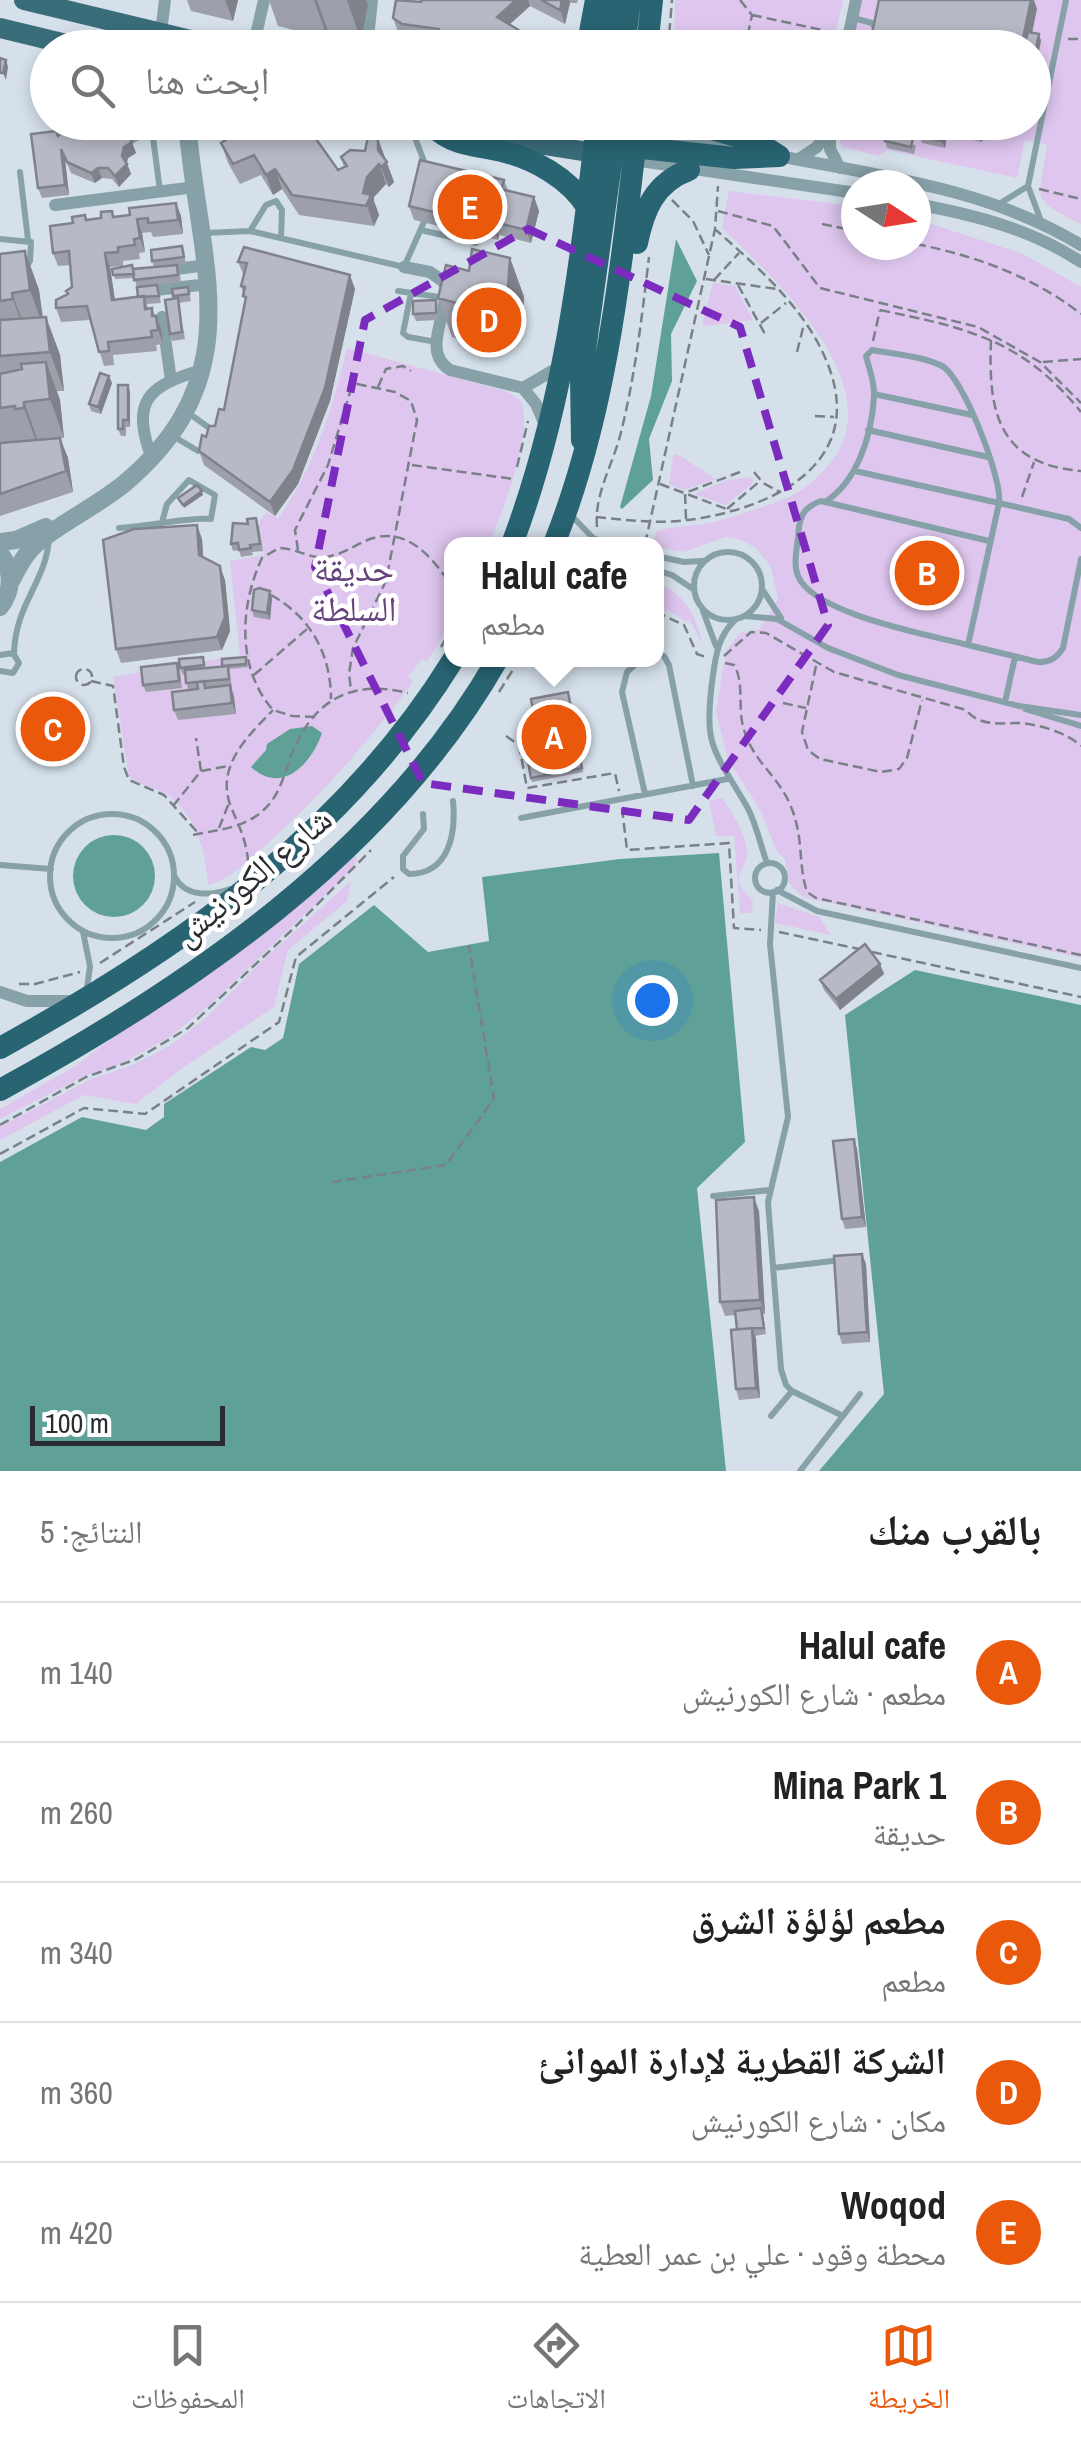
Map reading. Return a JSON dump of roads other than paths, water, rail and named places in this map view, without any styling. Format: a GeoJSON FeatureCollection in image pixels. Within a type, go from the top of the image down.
{"type":"FeatureCollection","features":[{"type":"Feature","properties":{"kind":"highway"},"geometry":{"type":"LineString","coordinates":[[590,30],[596,0]]}},
{"type":"Feature","properties":{"kind":"highway"},"geometry":{"type":"LineString","coordinates":[[606,30],[610,0]]}},
{"type":"Feature","properties":{"kind":"highway"},"geometry":{"type":"LineString","coordinates":[[626,30],[630,0]]}},
{"type":"Feature","properties":{"kind":"highway"},"geometry":{"type":"LineString","coordinates":[[650,30],[652,0]]}},
{"type":"Feature","properties":{"kind":"highway"},"geometry":{"type":"LineString","coordinates":[[451,140],[531,162],[568,184],[587,207]]}},
{"type":"Feature","properties":{"kind":"highway"},"geometry":{"type":"LineString","coordinates":[[514,537],[547,432],[587,207],[613,140]]}},
{"type":"Feature","properties":{"kind":"highway"},"geometry":{"type":"LineString","coordinates":[[557,537],[601,391],[620,278],[614,140]]}},
{"type":"Feature","properties":{"kind":"highway"},"geometry":{"type":"LineString","coordinates":[[584,454],[580,394],[614,140]]}},
{"type":"Feature","properties":{"kind":"highway"},"geometry":{"type":"LineString","coordinates":[[631,140],[734,158],[789,158]]}},
{"type":"Feature","properties":{"kind":"highway"},"geometry":{"type":"LineString","coordinates":[[750,140],[789,158]]}},
{"type":"Feature","properties":{"kind":"highway"},"geometry":{"type":"LineString","coordinates":[[620,278],[633,254],[650,201],[667,182],[697,177]]}},
{"type":"Feature","properties":{"kind":"highway","name":"شارع الكورنيش"},"geometry":{"type":"LineString","coordinates":[[0,1048],[186,934],[284,860],[340,805],[400,736],[444,658]]}},
{"type":"Feature","properties":{"kind":"highway","name":"شارع الكورنيش"},"geometry":{"type":"LineString","coordinates":[[0,1090],[78,1047],[190,974],[282,907],[399,794],[442,744],[493,667]]}},
{"type":"Feature","properties":{"kind":"main road"},"geometry":{"type":"LineString","coordinates":[[24,0],[142,30]]}},
{"type":"Feature","properties":{"kind":"main road"},"geometry":{"type":"LineString","coordinates":[[0,28],[30,35]]}},
{"type":"Feature","properties":{"kind":"street"},"geometry":{"type":"LineString","coordinates":[[134,27],[163,0]]}},
{"type":"Feature","properties":{"kind":"street"},"geometry":{"type":"LineString","coordinates":[[163,0],[161,21],[167,30]]}},
{"type":"Feature","properties":{"kind":"street"},"geometry":{"type":"LineString","coordinates":[[257,30],[264,0]]}},
{"type":"Feature","properties":{"kind":"street"},"geometry":{"type":"LineString","coordinates":[[368,30],[372,0]]}},
{"type":"Feature","properties":{"kind":"street"},"geometry":{"type":"LineString","coordinates":[[850,30],[856,0]]}},
{"type":"Feature","properties":{"kind":"street"},"geometry":{"type":"LineString","coordinates":[[10,580],[24,557],[152,460],[186,411],[202,370],[209,332],[193,140]]}},
{"type":"Feature","properties":{"kind":"street"},"geometry":{"type":"LineString","coordinates":[[620,140],[697,177],[841,190]]}},
{"type":"Feature","properties":{"kind":"street"},"geometry":{"type":"LineString","coordinates":[[789,158],[817,147],[821,140]]}},
{"type":"Feature","properties":{"kind":"street"},"geometry":{"type":"LineString","coordinates":[[830,140],[830,150],[840,168]]}},
{"type":"Feature","properties":{"kind":"street"},"geometry":{"type":"LineString","coordinates":[[789,158],[944,188],[999,204],[1041,221],[1081,245]]}},
{"type":"Feature","properties":{"kind":"street"},"geometry":{"type":"LineString","coordinates":[[820,187],[825,165]]}},
{"type":"Feature","properties":{"kind":"street"},"geometry":{"type":"LineString","coordinates":[[55,206],[195,188]]}},
{"type":"Feature","properties":{"kind":"street"},"geometry":{"type":"LineString","coordinates":[[931,208],[1020,230],[1081,262]]}},
{"type":"Feature","properties":{"kind":"street"},"geometry":{"type":"LineString","coordinates":[[170,270],[204,256]]}},
{"type":"Feature","properties":{"kind":"street"},"geometry":{"type":"LineString","coordinates":[[144,291],[204,256]]}},
{"type":"Feature","properties":{"kind":"street"},"geometry":{"type":"LineString","coordinates":[[404,267],[438,276],[444,282],[446,298],[436,342],[438,360],[450,370],[523,388],[536,404],[547,432]]}},
{"type":"Feature","properties":{"kind":"street"},"geometry":{"type":"LineString","coordinates":[[162,316],[171,380]]}},
{"type":"Feature","properties":{"kind":"street"},"geometry":{"type":"LineString","coordinates":[[523,388],[562,364]]}},
{"type":"Feature","properties":{"kind":"street"},"geometry":{"type":"LineString","coordinates":[[152,460],[141,422],[147,400],[171,380],[202,370]]}},
{"type":"Feature","properties":{"kind":"street"},"geometry":{"type":"LineString","coordinates":[[137,390],[154,391]]}},
{"type":"Feature","properties":{"kind":"street"},"geometry":{"type":"LineString","coordinates":[[0,542],[16,540],[88,510]]}},
{"type":"Feature","properties":{"kind":"street"},"geometry":{"type":"LineString","coordinates":[[0,553],[8,564],[10,580],[9,592],[0,607]]}},
{"type":"Feature","properties":{"kind":"street"},"geometry":{"type":"LineString","coordinates":[[0,992],[26,1001],[82,1000]]}},
{"type":"Feature","properties":{"kind":"lane"},"geometry":{"type":"LineString","coordinates":[[1051,72],[1066,0]]}},
{"type":"Feature","properties":{"kind":"lane"},"geometry":{"type":"LineString","coordinates":[[852,18],[872,22],[876,30]]}},
{"type":"Feature","properties":{"kind":"lane"},"geometry":{"type":"LineString","coordinates":[[153,140],[160,192]]}},
{"type":"Feature","properties":{"kind":"lane"},"geometry":{"type":"LineString","coordinates":[[416,140],[427,172],[443,172]]}},
{"type":"Feature","properties":{"kind":"lane"},"geometry":{"type":"LineString","coordinates":[[1037,140],[1028,186],[1041,221]]}},
{"type":"Feature","properties":{"kind":"lane"},"geometry":{"type":"LineString","coordinates":[[20,172],[32,246],[30,260],[21,268]]}},
{"type":"Feature","properties":{"kind":"lane"},"geometry":{"type":"LineString","coordinates":[[999,204],[1028,186]]}},
{"type":"Feature","properties":{"kind":"lane"},"geometry":{"type":"LineString","coordinates":[[250,231],[266,206],[276,200],[282,210],[281,238]]}},
{"type":"Feature","properties":{"kind":"lane"},"geometry":{"type":"LineString","coordinates":[[204,256],[231,230],[404,267],[423,226],[476,243]]}},
{"type":"Feature","properties":{"kind":"lane"},"geometry":{"type":"LineString","coordinates":[[0,239],[28,240]]}},
{"type":"Feature","properties":{"kind":"lane"},"geometry":{"type":"LineString","coordinates":[[398,290],[461,300]]}},
{"type":"Feature","properties":{"kind":"lane"},"geometry":{"type":"LineString","coordinates":[[411,292],[403,333],[436,342]]}},
{"type":"Feature","properties":{"kind":"lane"},"geometry":{"type":"LineString","coordinates":[[825,502],[839,493],[854,471],[868,430],[874,394],[866,356],[872,350],[944,366],[960,384],[1000,490],[968,645]]}},
{"type":"Feature","properties":{"kind":"lane"},"geometry":{"type":"LineString","coordinates":[[874,394],[973,415]]}},
{"type":"Feature","properties":{"kind":"lane"},"geometry":{"type":"LineString","coordinates":[[186,411],[208,427]]}},
{"type":"Feature","properties":{"kind":"lane"},"geometry":{"type":"LineString","coordinates":[[868,430],[989,458]]}},
{"type":"Feature","properties":{"kind":"lane"},"geometry":{"type":"LineString","coordinates":[[172,435],[198,451]]}},
{"type":"Feature","properties":{"kind":"lane"},"geometry":{"type":"LineString","coordinates":[[854,471],[1019,507],[1069,520],[1081,528]]}},
{"type":"Feature","properties":{"kind":"lane"},"geometry":{"type":"LineString","coordinates":[[118,528],[162,526],[211,519],[215,495],[189,480],[167,504],[162,526]]}},
{"type":"Feature","properties":{"kind":"lane"},"geometry":{"type":"LineString","coordinates":[[989,541],[825,502],[814,503],[800,518],[796,566],[806,587],[856,615],[1043,662],[1053,660],[1060,652],[1081,559]]}},
{"type":"Feature","properties":{"kind":"lane"},"geometry":{"type":"LineString","coordinates":[[567,510],[592,537]]}},
{"type":"Feature","properties":{"kind":"lane"},"geometry":{"type":"LineString","coordinates":[[14,654],[19,617],[43,569],[49,536]]}},
{"type":"Feature","properties":{"kind":"lane"},"geometry":{"type":"LineString","coordinates":[[664,558],[703,561],[720,552],[738,552],[759,570],[762,589],[786,623]]}},
{"type":"Feature","properties":{"kind":"lane"},"geometry":{"type":"LineString","coordinates":[[693,590],[703,561]]}},
{"type":"Feature","properties":{"kind":"lane"},"geometry":{"type":"LineString","coordinates":[[664,572],[693,590],[716,649]]}},
{"type":"Feature","properties":{"kind":"lane"},"geometry":{"type":"LineString","coordinates":[[745,616],[762,589]]}},
{"type":"Feature","properties":{"kind":"lane"},"geometry":{"type":"LineString","coordinates":[[702,610],[724,620],[768,617],[874,668],[1081,726]]}},
{"type":"Feature","properties":{"kind":"lane"},"geometry":{"type":"LineString","coordinates":[[736,619],[716,649],[708,722],[714,754],[749,811],[766,863]]}},
{"type":"Feature","properties":{"kind":"lane"},"geometry":{"type":"LineString","coordinates":[[0,656],[5,652],[18,659],[16,671],[9,674],[0,670]]}},
{"type":"Feature","properties":{"kind":"lane"},"geometry":{"type":"LineString","coordinates":[[1005,702],[1015,657]]}},
{"type":"Feature","properties":{"kind":"lane"},"geometry":{"type":"LineString","coordinates":[[664,660],[669,664],[693,786]]}},
{"type":"Feature","properties":{"kind":"lane"},"geometry":{"type":"LineString","coordinates":[[632,667],[627,672],[622,692],[645,794]]}},
{"type":"Feature","properties":{"kind":"lane"},"geometry":{"type":"LineString","coordinates":[[1019,706],[1081,715]]}},
{"type":"Feature","properties":{"kind":"lane"},"geometry":{"type":"LineString","coordinates":[[521,818],[728,778]]}},
{"type":"Feature","properties":{"kind":"lane"},"geometry":{"type":"LineString","coordinates":[[424,814],[424,829],[403,856],[403,869],[417,874],[441,862],[454,833],[453,800]]}},
{"type":"Feature","properties":{"kind":"lane"},"geometry":{"type":"LineString","coordinates":[[174,874],[166,906],[144,929],[114,938],[82,931],[63,914],[56,903],[51,869],[57,848],[72,829],[85,820],[115,814],[130,816],[156,832],[165,844],[174,874],[185,889],[208,893],[228,890],[284,860]]}},
{"type":"Feature","properties":{"kind":"lane"},"geometry":{"type":"LineString","coordinates":[[766,863],[777,865],[784,882],[775,892],[770,944],[788,1117],[770,1190],[781,1370],[792,1392],[843,1416]]}},
{"type":"Feature","properties":{"kind":"lane"},"geometry":{"type":"LineString","coordinates":[[766,863],[756,873],[756,883],[762,891],[775,892],[816,912],[1081,968]]}},
{"type":"Feature","properties":{"kind":"lane"},"geometry":{"type":"LineString","coordinates":[[0,864],[51,869]]}},
{"type":"Feature","properties":{"kind":"lane"},"geometry":{"type":"LineString","coordinates":[[82,931],[90,969],[82,1000]]}},
{"type":"Feature","properties":{"kind":"lane"},"geometry":{"type":"LineString","coordinates":[[713,1196],[770,1190]]}},
{"type":"Feature","properties":{"kind":"lane"},"geometry":{"type":"LineString","coordinates":[[773,1268],[840,1260]]}},
{"type":"Feature","properties":{"kind":"lane"},"geometry":{"type":"LineString","coordinates":[[772,1416],[792,1392]]}},
{"type":"Feature","properties":{"kind":"lane"},"geometry":{"type":"LineString","coordinates":[[800,1471],[860,1394]]}},
{"type":"Feature","properties":{"kind":"place","name":"Woqod"},"geometry":{"type":"Point","coordinates":[470,207]}},
{"type":"Feature","properties":{"kind":"place","name":"الشركة القطرية لإدارة الموانئ"},"geometry":{"type":"Point","coordinates":[489,320]}},
{"type":"Feature","properties":{"kind":"place","name":"Mina Park 1"},"geometry":{"type":"Point","coordinates":[927,573]}},
{"type":"Feature","properties":{"kind":"place","name":"مطعم لؤلؤة الشرق"},"geometry":{"type":"Point","coordinates":[53,729]}},
{"type":"Feature","properties":{"kind":"place","name":"Halul cafe"},"geometry":{"type":"Point","coordinates":[554,737]}},
{"type":"Feature","properties":{"kind":"park label","name":"حديقة السلطة"},"geometry":{"type":"Point","coordinates":[354,588]}}]}
